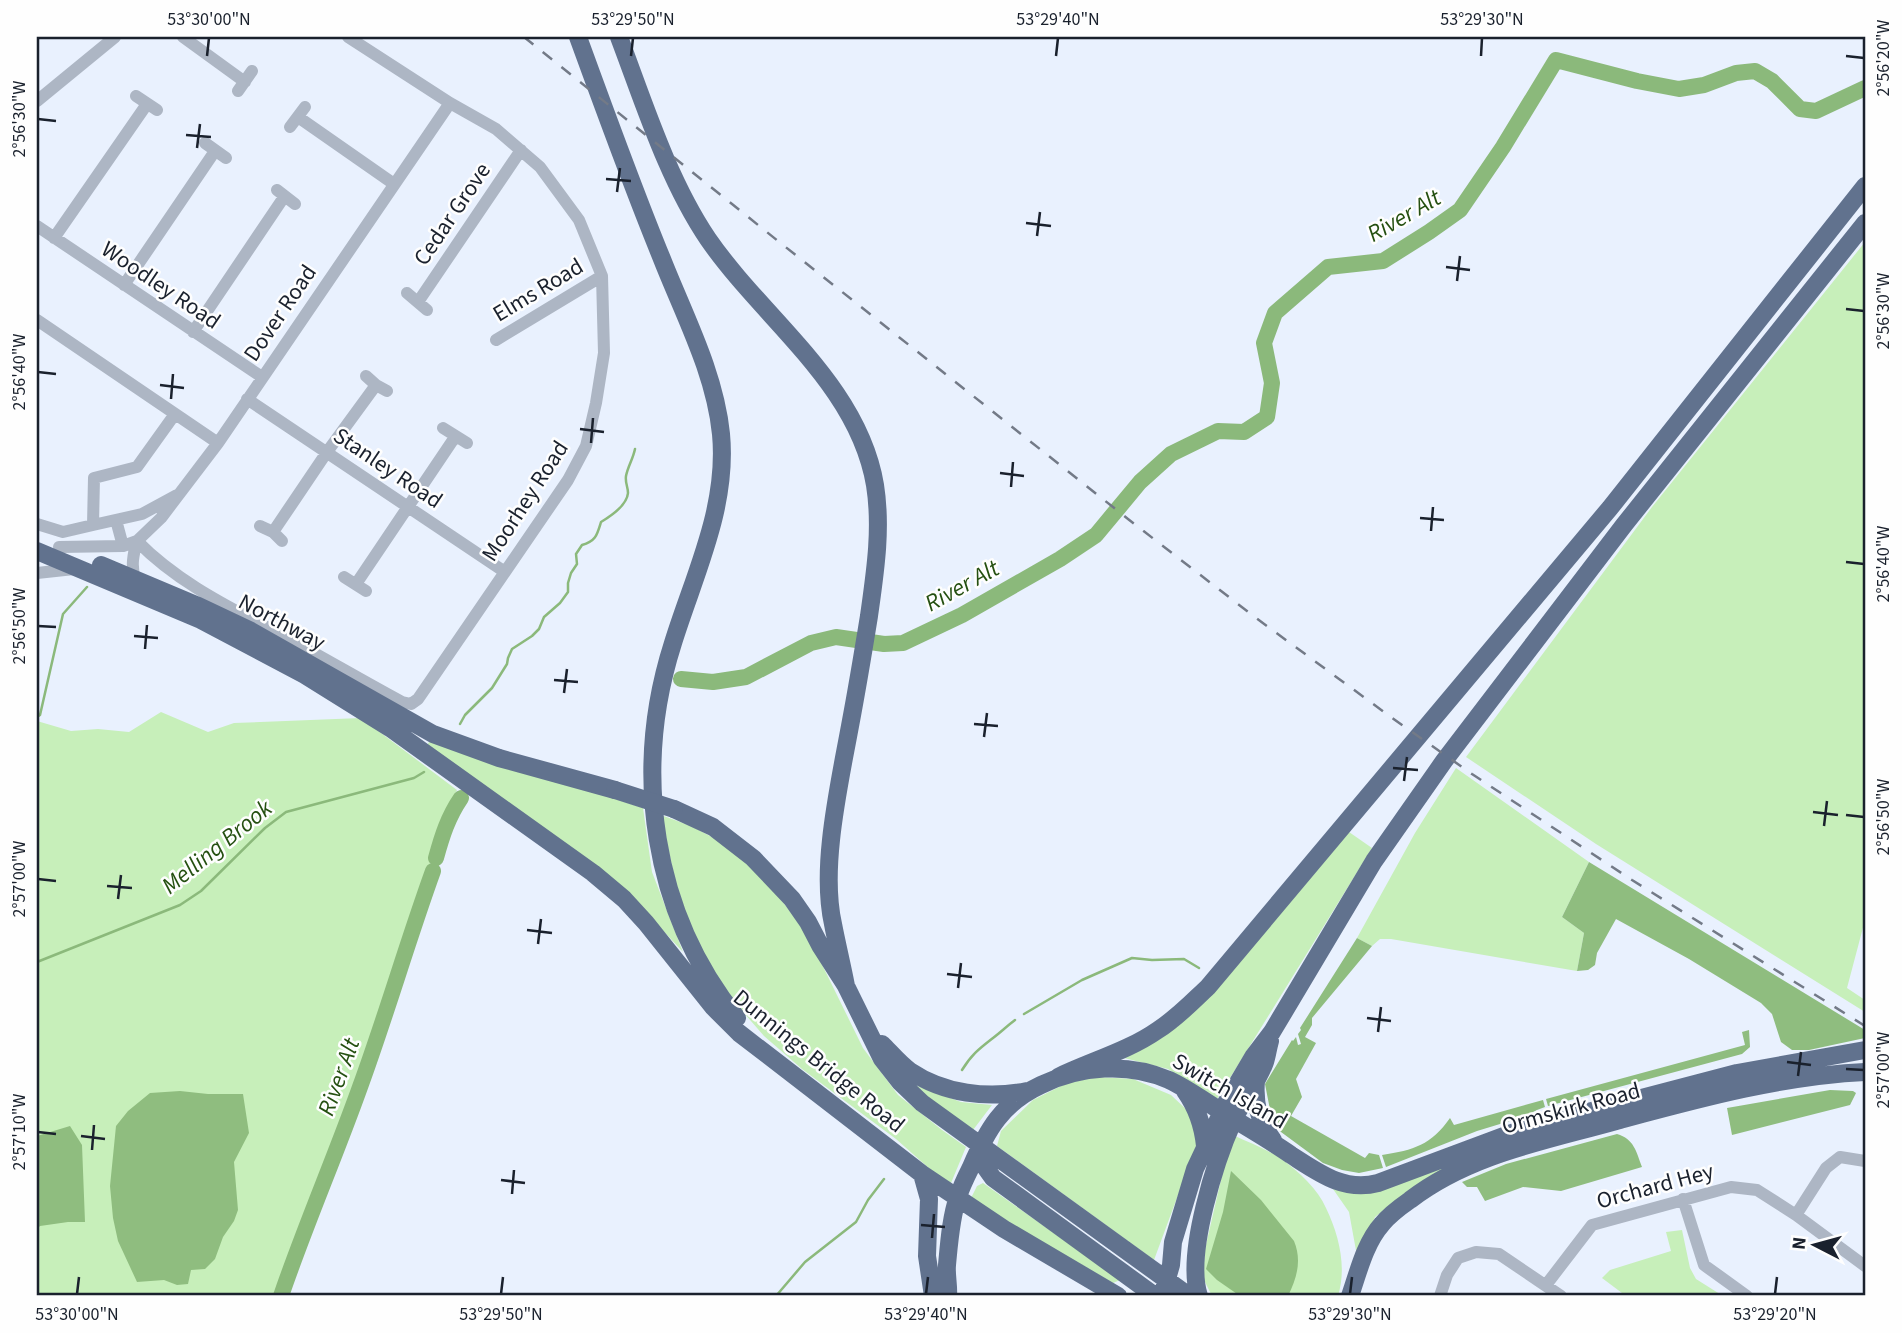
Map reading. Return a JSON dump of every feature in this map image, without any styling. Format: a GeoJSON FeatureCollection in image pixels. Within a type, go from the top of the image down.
{"type":"FeatureCollection","features":[{"type":"Feature","properties":{"kind":"highway"},"geometry":{"type":"LineString","coordinates":[[578,37],[646,222],[703,361],[719,420],[722,466],[716,512],[665,672],[655,728],[652,791],[662,866],[685,933],[709,980],[761,1050]]}},
{"type":"Feature","properties":{"kind":"highway"},"geometry":{"type":"LineString","coordinates":[[619,37],[671,170],[695,217],[744,286],[807,356],[845,407],[858,429],[875,484],[878,514],[875,573],[836,802],[829,864],[831,916],[846,986]]}},
{"type":"Feature","properties":{"kind":"highway"},"geometry":{"type":"LineString","coordinates":[[1058,1077],[1156,1032],[1209,987],[1609,508],[1865,186]]}},
{"type":"Feature","properties":{"kind":"highway"},"geometry":{"type":"LineString","coordinates":[[1199,1296],[1194,1271],[1196,1250],[1228,1115],[1253,1057],[1272,1032],[1374,861],[1444,761],[1633,514],[1865,223]]}},
{"type":"Feature","properties":{"kind":"highway","name":"Northway"},"geometry":{"type":"LineString","coordinates":[[37,538],[305,674],[390,728],[473,786]]}},
{"type":"Feature","properties":{"kind":"highway","name":"Northway"},"geometry":{"type":"LineString","coordinates":[[37,551],[78,569],[135,579],[196,604],[251,631],[433,734],[499,758]]}},
{"type":"Feature","properties":{"kind":"highway","name":"Dunnings Bridge Road"},"geometry":{"type":"LineString","coordinates":[[499,758],[674,809],[713,827],[753,858],[792,899],[808,922],[846,986],[882,1059],[900,1082],[922,1103],[981,1146]]}},
{"type":"Feature","properties":{"kind":"highway","name":"Dunnings Bridge Road"},"geometry":{"type":"LineString","coordinates":[[473,786],[593,873],[624,899],[654,932],[713,1007],[739,1033],[957,1198]]}},
{"type":"Feature","properties":{"kind":"highway"},"geometry":{"type":"LineString","coordinates":[[868,1029],[909,1070],[932,1083],[973,1094],[1008,1095],[1031,1090]]}},
{"type":"Feature","properties":{"kind":"highway"},"geometry":{"type":"LineString","coordinates":[[1161,1283],[1171,1265],[1173,1242],[1195,1169],[1205,1146],[1256,1078],[1264,1064],[1272,1032]]}},
{"type":"Feature","properties":{"kind":"highway","name":"Ormskirk Road"},"geometry":{"type":"LineString","coordinates":[[1312,1169],[1340,1183],[1351,1186],[1370,1185],[1550,1122],[1737,1073],[1865,1050]]}},
{"type":"Feature","properties":{"kind":"highway","name":"Switch Island"},"geometry":{"type":"LineString","coordinates":[[948,1296],[946,1268],[957,1198],[981,1146],[995,1120],[1018,1099],[1058,1077],[1097,1069],[1118,1069],[1152,1074],[1169,1080],[1312,1169]]}},
{"type":"Feature","properties":{"kind":"highway","name":"Ormskirk Road"},"geometry":{"type":"LineString","coordinates":[[1351,1294],[1366,1252],[1381,1225],[1416,1195],[1464,1167],[1516,1148],[1692,1100],[1790,1080],[1865,1072]]}},
{"type":"Feature","properties":{"kind":"highway"},"geometry":{"type":"LineString","coordinates":[[1256,1078],[1256,1107],[1261,1121],[1279,1147]]}},
{"type":"Feature","properties":{"kind":"highway"},"geometry":{"type":"LineString","coordinates":[[1184,1089],[1198,1113],[1205,1146]]}},
{"type":"Feature","properties":{"kind":"highway"},"geometry":{"type":"LineString","coordinates":[[981,1146],[1008,1191],[1155,1296]]}},
{"type":"Feature","properties":{"kind":"highway"},"geometry":{"type":"LineString","coordinates":[[995,1167],[957,1198],[1113,1294],[1139,1284],[1161,1283]]}},
{"type":"Feature","properties":{"kind":"highway"},"geometry":{"type":"LineString","coordinates":[[995,1167],[1161,1283],[1189,1296]]}},
{"type":"Feature","properties":{"kind":"highway"},"geometry":{"type":"LineString","coordinates":[[922,1174],[929,1199],[927,1255],[933,1296]]}},
{"type":"Feature","properties":{"kind":"street"},"geometry":{"type":"LineString","coordinates":[[37,101],[115,37]]}},
{"type":"Feature","properties":{"kind":"street"},"geometry":{"type":"LineString","coordinates":[[183,37],[245,81]]}},
{"type":"Feature","properties":{"kind":"street","name":"Moorhey Road"},"geometry":{"type":"LineString","coordinates":[[348,37],[450,103],[496,129],[540,167],[579,220],[602,276],[604,353],[586,446],[568,481],[412,704]]}},
{"type":"Feature","properties":{"kind":"street"},"geometry":{"type":"LineString","coordinates":[[54,238],[152,107],[136,96]]}},
{"type":"Feature","properties":{"kind":"street","name":"Dover Road"},"geometry":{"type":"LineString","coordinates":[[59,547],[123,546],[137,541],[166,513],[218,443],[450,103]]}},
{"type":"Feature","properties":{"kind":"street"},"geometry":{"type":"LineString","coordinates":[[298,117],[394,184]]}},
{"type":"Feature","properties":{"kind":"street","name":"Cedar Grove"},"geometry":{"type":"LineString","coordinates":[[407,293],[423,306],[521,150]]}},
{"type":"Feature","properties":{"kind":"street"},"geometry":{"type":"LineString","coordinates":[[124,285],[215,151]]}},
{"type":"Feature","properties":{"kind":"street"},"geometry":{"type":"LineString","coordinates":[[193,332],[285,197]]}},
{"type":"Feature","properties":{"kind":"street","name":"Woodley Road"},"geometry":{"type":"LineString","coordinates":[[37,226],[262,377]]}},
{"type":"Feature","properties":{"kind":"street","name":"Elms Road"},"geometry":{"type":"LineString","coordinates":[[496,340],[602,276]]}},
{"type":"Feature","properties":{"kind":"street"},"geometry":{"type":"LineString","coordinates":[[37,320],[218,443]]}},
{"type":"Feature","properties":{"kind":"street"},"geometry":{"type":"LineString","coordinates":[[260,526],[277,537],[327,452],[376,384]]}},
{"type":"Feature","properties":{"kind":"street","name":"Stanley Road"},"geometry":{"type":"LineString","coordinates":[[247,399],[505,572]]}},
{"type":"Feature","properties":{"kind":"street"},"geometry":{"type":"LineString","coordinates":[[93,524],[94,478],[137,467],[175,414]]}},
{"type":"Feature","properties":{"kind":"street"},"geometry":{"type":"LineString","coordinates":[[443,428],[467,443]]}},
{"type":"Feature","properties":{"kind":"street"},"geometry":{"type":"LineString","coordinates":[[344,577],[361,588],[408,506],[455,437]]}},
{"type":"Feature","properties":{"kind":"street"},"geometry":{"type":"LineString","coordinates":[[37,524],[63,533],[142,514],[180,494]]}},
{"type":"Feature","properties":{"kind":"street"},"geometry":{"type":"LineString","coordinates":[[142,514],[150,528]]}},
{"type":"Feature","properties":{"kind":"street"},"geometry":{"type":"LineString","coordinates":[[106,574],[123,546],[116,520]]}},
{"type":"Feature","properties":{"kind":"street"},"geometry":{"type":"LineString","coordinates":[[135,579],[132,559],[137,541]]}},
{"type":"Feature","properties":{"kind":"street","name":"Northway"},"geometry":{"type":"LineString","coordinates":[[137,541],[154,558],[229,608],[402,702],[412,704]]}},
{"type":"Feature","properties":{"kind":"street"},"geometry":{"type":"LineString","coordinates":[[37,573],[78,569]]}},
{"type":"Feature","properties":{"kind":"street"},"geometry":{"type":"LineString","coordinates":[[1796,1215],[1826,1168],[1840,1157],[1865,1161]]}},
{"type":"Feature","properties":{"kind":"street","name":"Orchard Hey"},"geometry":{"type":"LineString","coordinates":[[1546,1285],[1592,1225],[1731,1187],[1757,1190],[1865,1266]]}},
{"type":"Feature","properties":{"kind":"street"},"geometry":{"type":"LineString","coordinates":[[1683,1199],[1704,1265],[1747,1296]]}},
{"type":"Feature","properties":{"kind":"street"},"geometry":{"type":"LineString","coordinates":[[1440,1296],[1447,1275],[1458,1258],[1476,1252],[1499,1254],[1561,1296]]}},
{"type":"Feature","properties":{"kind":"green space"},"geometry":{"type":"Polygon","coordinates":[[[1865,242],[1865,920],[1847,988],[1865,1000],[1865,1012],[1596,844],[1466,757],[1652,507],[1865,242]]]}},
{"type":"Feature","properties":{"kind":"green space"},"geometry":{"type":"Polygon","coordinates":[[[161,712],[208,732],[234,723],[361,718],[457,790],[442,817],[426,880],[394,963],[357,1081],[274,1296],[37,1296],[37,721],[71,731],[98,729],[129,732],[161,712]]]}},
{"type":"Feature","properties":{"kind":"green space"},"geometry":{"type":"Polygon","coordinates":[[[432,738],[643,808],[652,872],[683,952],[628,893],[427,745],[432,738]]]}},
{"type":"Feature","properties":{"kind":"green space"},"geometry":{"type":"Polygon","coordinates":[[[1456,768],[1589,862],[1562,917],[1584,933],[1577,971],[1391,939],[1380,939],[1372,946],[1357,938],[1415,833],[1456,768]]]}},
{"type":"Feature","properties":{"kind":"green space"},"geometry":{"type":"Polygon","coordinates":[[[661,815],[691,826],[727,845],[772,888],[806,932],[863,1048],[898,1095],[966,1147],[951,1183],[802,1069],[764,1036],[724,990],[692,933],[675,880],[661,815]]]}},
{"type":"Feature","properties":{"kind":"green space"},"geometry":{"type":"Polygon","coordinates":[[[1349,832],[1372,848],[1217,1099],[1168,1069],[1124,1058],[1178,1026],[1217,989],[1349,832]]]}},
{"type":"Feature","properties":{"kind":"green space"},"geometry":{"type":"Polygon","coordinates":[[[1589,862],[1865,1030],[1865,1038],[1809,1050],[1792,1050],[1781,1042],[1772,1014],[1761,1003],[1616,919],[1597,953],[1595,965],[1588,970],[1577,971],[1584,933],[1562,917],[1589,862]]]}},
{"type":"Feature","properties":{"kind":"green space"},"geometry":{"type":"Polygon","coordinates":[[[1357,938],[1372,946],[1312,1018],[1312,1025],[1305,1037],[1316,1043],[1296,1079],[1302,1097],[1291,1116],[1365,1158],[1369,1153],[1379,1155],[1383,1168],[1359,1173],[1323,1163],[1281,1132],[1272,1120],[1265,1084],[1292,1040],[1296,1037],[1298,1045],[1301,1044],[1298,1034],[1300,1028],[1357,938]]]}},
{"type":"Feature","properties":{"kind":"green space"},"geometry":{"type":"Polygon","coordinates":[[[1749,1030],[1750,1047],[1742,1054],[1548,1106],[1546,1099],[1745,1045],[1742,1032],[1749,1030]]]}},
{"type":"Feature","properties":{"kind":"green space"},"geometry":{"type":"Polygon","coordinates":[[[1098,1077],[1133,1079],[1171,1095],[1189,1112],[1198,1141],[1154,1260],[997,1146],[1001,1131],[1033,1100],[1067,1083],[1098,1077]]]}},
{"type":"Feature","properties":{"kind":"green space"},"geometry":{"type":"Polygon","coordinates":[[[915,1085],[961,1102],[992,1105],[973,1130],[936,1106],[915,1085]]]}},
{"type":"Feature","properties":{"kind":"green space"},"geometry":{"type":"Polygon","coordinates":[[[1830,1090],[1856,1093],[1850,1105],[1732,1135],[1727,1108],[1830,1090]]]}},
{"type":"Feature","properties":{"kind":"green space"},"geometry":{"type":"Polygon","coordinates":[[[180,1091],[243,1094],[249,1133],[234,1162],[238,1210],[223,1237],[215,1259],[205,1269],[191,1270],[188,1284],[177,1285],[164,1280],[137,1282],[118,1241],[113,1218],[110,1186],[116,1126],[128,1111],[150,1093],[180,1091]]]}},
{"type":"Feature","properties":{"kind":"green space"},"geometry":{"type":"Polygon","coordinates":[[[1543,1100],[1545,1107],[1523,1117],[1477,1131],[1386,1167],[1382,1155],[1421,1145],[1436,1134],[1450,1118],[1454,1125],[1543,1100]]]}},
{"type":"Feature","properties":{"kind":"green space"},"geometry":{"type":"Polygon","coordinates":[[[70,1126],[82,1145],[85,1222],[40,1226],[37,1229],[37,1136],[70,1126]]]}},
{"type":"Feature","properties":{"kind":"green space"},"geometry":{"type":"Polygon","coordinates":[[[1617,1134],[1631,1142],[1642,1167],[1561,1191],[1523,1187],[1485,1201],[1477,1187],[1467,1187],[1462,1182],[1506,1164],[1617,1134]]]}},
{"type":"Feature","properties":{"kind":"green space"},"geometry":{"type":"Polygon","coordinates":[[[1235,1136],[1283,1160],[1302,1175],[1323,1201],[1338,1240],[1342,1263],[1338,1296],[1212,1296],[1203,1278],[1205,1249],[1223,1171],[1235,1136]]]}},
{"type":"Feature","properties":{"kind":"green space"},"geometry":{"type":"Polygon","coordinates":[[[1445,1162],[1447,1167],[1375,1217],[1357,1256],[1349,1212],[1333,1189],[1354,1191],[1445,1162]]]}},
{"type":"Feature","properties":{"kind":"green space"},"geometry":{"type":"Polygon","coordinates":[[[1231,1171],[1261,1200],[1294,1241],[1298,1255],[1297,1269],[1288,1296],[1240,1296],[1206,1269],[1223,1212],[1231,1171]]]}},
{"type":"Feature","properties":{"kind":"green space"},"geometry":{"type":"Polygon","coordinates":[[[983,1183],[1120,1280],[1113,1283],[971,1198],[977,1186],[983,1183]]]}},
{"type":"Feature","properties":{"kind":"green space"},"geometry":{"type":"Polygon","coordinates":[[[1682,1230],[1690,1268],[1696,1279],[1723,1296],[1626,1296],[1602,1278],[1610,1270],[1671,1251],[1666,1232],[1682,1230]]]}},
{"type":"Feature","properties":{"kind":"waterway","name":"River Alt"},"geometry":{"type":"LineString","coordinates":[[681,679],[713,682],[746,677],[811,643],[836,637],[884,644],[903,643],[962,615],[1060,559],[1096,535],[1140,482],[1171,454],[1218,431],[1244,432],[1267,417],[1272,383],[1264,343],[1275,313],[1328,267],[1383,261],[1460,210],[1503,147],[1556,60],[1679,89],[1704,85],[1736,73],[1755,71],[1772,81],[1800,109],[1816,111],[1865,88]]}},
{"type":"Feature","properties":{"kind":"waterway","name":"Melling Brook"},"geometry":{"type":"LineString","coordinates":[[460,724],[465,715],[492,688],[507,664],[512,649],[539,629],[544,617],[568,592],[571,573],[577,564],[576,554],[582,545],[597,534],[601,522],[625,502],[628,493],[626,476],[635,449]]}},
{"type":"Feature","properties":{"kind":"waterway"},"geometry":{"type":"LineString","coordinates":[[37,717],[40,715],[63,614],[87,587]]}},
{"type":"Feature","properties":{"kind":"waterway","name":"Melling Brook"},"geometry":{"type":"LineString","coordinates":[[37,962],[180,905],[201,891],[265,828],[286,812],[414,778],[424,772]]}},
{"type":"Feature","properties":{"kind":"waterway","name":"River Alt"},"geometry":{"type":"LineString","coordinates":[[436,858],[452,812],[461,798]]}},
{"type":"Feature","properties":{"kind":"waterway","name":"River Alt"},"geometry":{"type":"LineString","coordinates":[[281,1296],[360,1087],[433,871]]}},
{"type":"Feature","properties":{"kind":"waterway"},"geometry":{"type":"LineString","coordinates":[[1024,1014],[1082,980],[1132,958],[1184,959],[1199,968]]}},
{"type":"Feature","properties":{"kind":"waterway"},"geometry":{"type":"LineString","coordinates":[[962,1070],[976,1052],[1015,1020]]}},
{"type":"Feature","properties":{"kind":"waterway"},"geometry":{"type":"LineString","coordinates":[[776,1296],[805,1262],[856,1222],[884,1179]]}},
{"type":"Feature","properties":{"kind":"railway"},"geometry":{"type":"LineString","coordinates":[[524,37],[1256,618],[1472,774],[1632,880],[1865,1026]]}}]}
